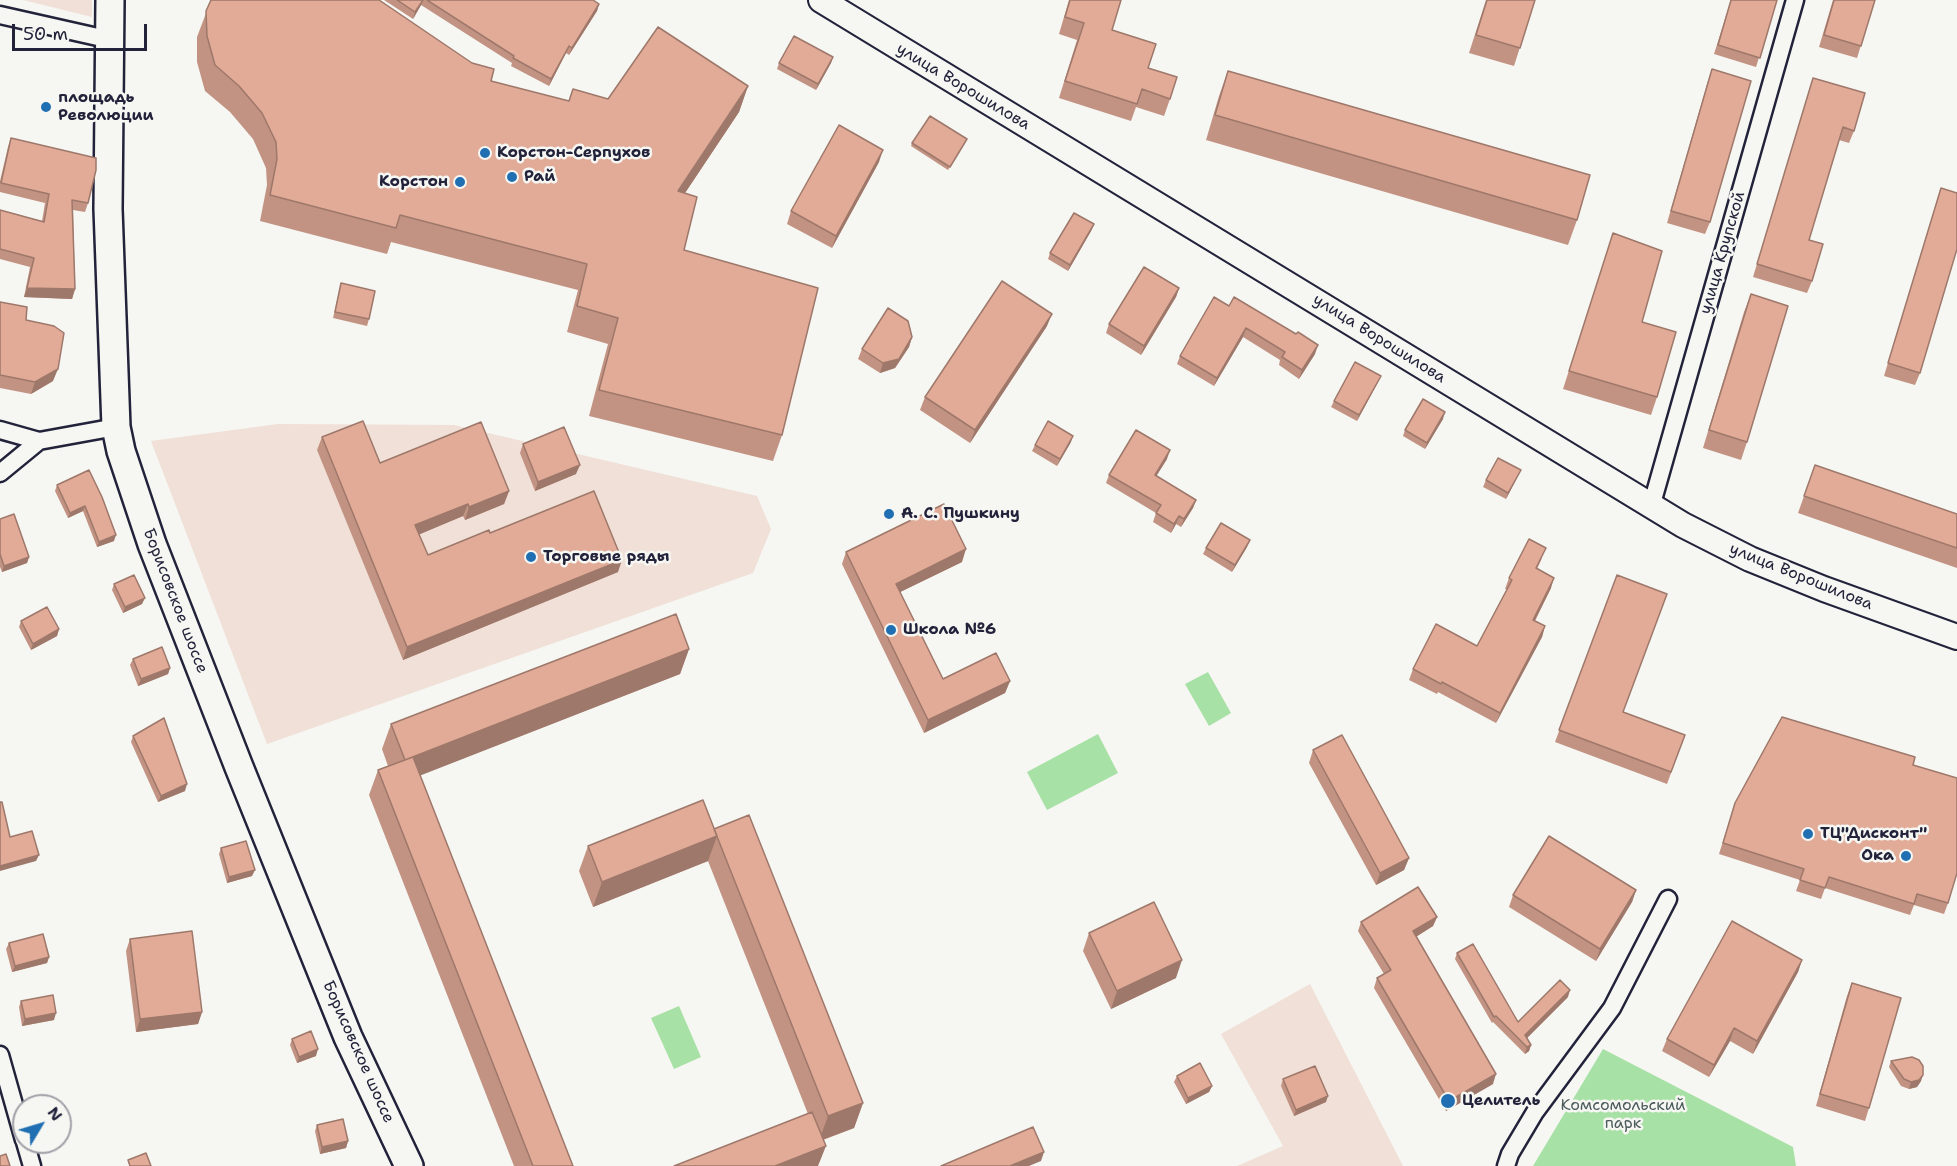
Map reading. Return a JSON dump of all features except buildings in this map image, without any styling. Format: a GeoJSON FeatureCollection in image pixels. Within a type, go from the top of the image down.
{"type":"FeatureCollection","features":[{"type":"Feature","properties":{"kind":"main road","name":"Борисовское шоссе"},"geometry":{"type":"LineString","coordinates":[[110,0],[108,198],[116,427],[121,451],[152,544],[239,767],[348,1036],[410,1166]]}},
{"type":"Feature","properties":{"kind":"main road","name":"улица Ворошилова"},"geometry":{"type":"LineString","coordinates":[[821,0],[1651,507],[1750,559],[1824,589],[1957,637]]}},
{"type":"Feature","properties":{"kind":"street","name":"улица Крупской"},"geometry":{"type":"LineString","coordinates":[[1651,507],[1795,0]]}},
{"type":"Feature","properties":{"kind":"street"},"geometry":{"type":"LineString","coordinates":[[0,15],[111,40]]}},
{"type":"Feature","properties":{"kind":"street"},"geometry":{"type":"LineString","coordinates":[[0,430],[39,441],[116,427]]}},
{"type":"Feature","properties":{"kind":"street"},"geometry":{"type":"LineString","coordinates":[[0,474],[39,441]]}},
{"type":"Feature","properties":{"kind":"street"},"geometry":{"type":"LineString","coordinates":[[1506,1166],[1510,1154],[1535,1112],[1612,1008],[1668,899]]}},
{"type":"Feature","properties":{"kind":"street"},"geometry":{"type":"LineString","coordinates":[[0,1055],[12,1098]]}},
{"type":"Feature","properties":{"kind":"shaded area"},"geometry":{"type":"Polygon","coordinates":[[[23,0],[92,0],[92,17],[23,0]]]}},
{"type":"Feature","properties":{"kind":"shaded area"},"geometry":{"type":"Polygon","coordinates":[[[278,424],[454,425],[757,496],[771,529],[753,573],[267,744],[151,441],[278,424]]]}},
{"type":"Feature","properties":{"kind":"shaded area"},"geometry":{"type":"Polygon","coordinates":[[[1310,984],[1403,1166],[1237,1166],[1283,1146],[1221,1034],[1310,984]]]}},
{"type":"Feature","properties":{"kind":"green space"},"geometry":{"type":"Polygon","coordinates":[[[1208,672],[1231,713],[1209,726],[1185,684],[1208,672]]]}},
{"type":"Feature","properties":{"kind":"green space"},"geometry":{"type":"Polygon","coordinates":[[[1098,734],[1118,773],[1047,810],[1027,772],[1098,734]]]}},
{"type":"Feature","properties":{"kind":"green space"},"geometry":{"type":"Polygon","coordinates":[[[679,1006],[701,1057],[674,1069],[651,1018],[679,1006]]]}},
{"type":"Feature","properties":{"kind":"green space","name":"Комсомольский парк"},"geometry":{"type":"Polygon","coordinates":[[[1603,1049],[1793,1147],[1796,1166],[1533,1166],[1603,1049]]]}},
{"type":"Feature","properties":{"kind":"place","name":"площадь Революции"},"geometry":{"type":"Point","coordinates":[46,107]}},
{"type":"Feature","properties":{"kind":"place","name":"Корстон-Серпухов"},"geometry":{"type":"Point","coordinates":[485,153]}},
{"type":"Feature","properties":{"kind":"place","name":"Рай"},"geometry":{"type":"Point","coordinates":[512,177]}},
{"type":"Feature","properties":{"kind":"place","name":"Корстон"},"geometry":{"type":"Point","coordinates":[460,182]}},
{"type":"Feature","properties":{"kind":"place","name":"А. С. Пушкину"},"geometry":{"type":"Point","coordinates":[889,514]}},
{"type":"Feature","properties":{"kind":"place","name":"Торговые ряды"},"geometry":{"type":"Point","coordinates":[531,557]}},
{"type":"Feature","properties":{"kind":"place","name":"Школа №6"},"geometry":{"type":"Point","coordinates":[891,630]}},
{"type":"Feature","properties":{"kind":"place","name":"ТЦ\"Дисконт\""},"geometry":{"type":"Point","coordinates":[1808,834]}},
{"type":"Feature","properties":{"kind":"place","name":"Ока"},"geometry":{"type":"Point","coordinates":[1906,856]}},
{"type":"Feature","properties":{"kind":"place","name":"Целитель"},"geometry":{"type":"Point","coordinates":[1448,1101]}}]}
